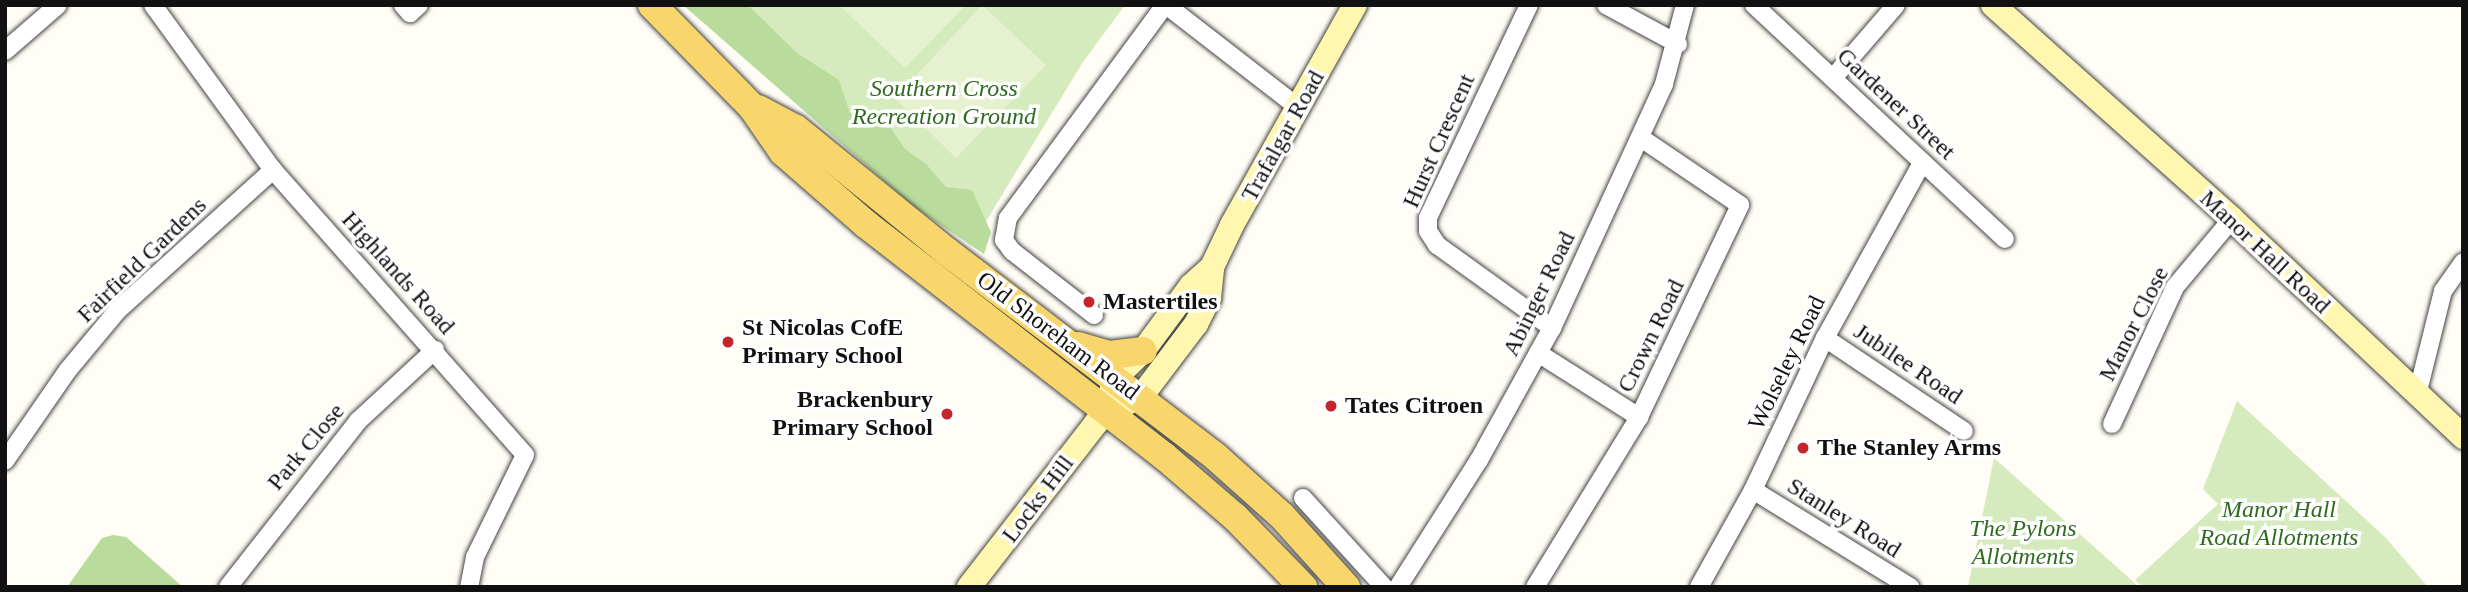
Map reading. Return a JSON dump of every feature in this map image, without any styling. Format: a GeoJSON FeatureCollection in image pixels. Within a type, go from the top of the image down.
{"type":"FeatureCollection","features":[{"type":"Feature","properties":{"kind":"main road","name":"Old Shoreham Road"},"geometry":{"type":"LineString","coordinates":[[652,5],[752,107],[783,152],[867,225],[1107,411],[1225,508],[1303,587]]}},
{"type":"Feature","properties":{"kind":"main road","name":"Old Shoreham Road"},"geometry":{"type":"LineString","coordinates":[[752,107],[796,130],[1140,398],[1282,516],[1346,587]]}},
{"type":"Feature","properties":{"kind":"main road"},"geometry":{"type":"LineString","coordinates":[[1066,342],[1110,355],[1143,351]]}},
{"type":"Feature","properties":{"kind":"street"},"geometry":{"type":"LineString","coordinates":[[5,51],[58,5]]}},
{"type":"Feature","properties":{"kind":"street","name":"Highlands Road"},"geometry":{"type":"LineString","coordinates":[[153,5],[274,170],[525,455],[480,547],[469,587]]}},
{"type":"Feature","properties":{"kind":"street"},"geometry":{"type":"LineString","coordinates":[[403,5],[410,13],[419,5]]}},
{"type":"Feature","properties":{"kind":"street"},"geometry":{"type":"LineString","coordinates":[[1094,315],[1012,251],[1003,240],[1008,218],[1166,5],[1299,108]]}},
{"type":"Feature","properties":{"kind":"street","name":"Trafalgar Road"},"geometry":{"type":"LineString","coordinates":[[1114,379],[1143,351],[1191,286],[1212,267],[1355,5]]}},
{"type":"Feature","properties":{"kind":"street","name":"Hurst Crescent"},"geometry":{"type":"LineString","coordinates":[[1529,5],[1428,218],[1428,231],[1437,245],[1552,328]]}},
{"type":"Feature","properties":{"kind":"street"},"geometry":{"type":"LineString","coordinates":[[1606,5],[1678,44]]}},
{"type":"Feature","properties":{"kind":"street","name":"Abinger Road"},"geometry":{"type":"LineString","coordinates":[[1398,587],[1466,482],[1552,328],[1641,138],[1678,44],[1685,5]]}},
{"type":"Feature","properties":{"kind":"street","name":"Gardener Street"},"geometry":{"type":"LineString","coordinates":[[1754,5],[2005,239]]}},
{"type":"Feature","properties":{"kind":"street"},"geometry":{"type":"LineString","coordinates":[[1833,78],[1896,5]]}},
{"type":"Feature","properties":{"kind":"street","name":"Manor Hall Road"},"geometry":{"type":"LineString","coordinates":[[1993,5],[2232,219],[2418,391],[2463,437]]}},
{"type":"Feature","properties":{"kind":"street","name":"Crown Road"},"geometry":{"type":"LineString","coordinates":[[1535,587],[1639,417],[1740,205],[1641,138]]}},
{"type":"Feature","properties":{"kind":"street","name":"Wolseley Road"},"geometry":{"type":"LineString","coordinates":[[1699,587],[1753,490],[1825,338],[1922,163]]}},
{"type":"Feature","properties":{"kind":"street","name":"Fairfield Gardens"},"geometry":{"type":"LineString","coordinates":[[5,461],[68,370],[118,310],[274,170]]}},
{"type":"Feature","properties":{"kind":"street","name":"Manor Close"},"geometry":{"type":"LineString","coordinates":[[2112,424],[2175,287],[2232,219]]}},
{"type":"Feature","properties":{"kind":"street"},"geometry":{"type":"LineString","coordinates":[[2418,391],[2443,291],[2463,262]]}},
{"type":"Feature","properties":{"kind":"street","name":"Trafalgar Road"},"geometry":{"type":"LineString","coordinates":[[1140,398],[1182,345],[1209,298],[1212,267]]}},
{"type":"Feature","properties":{"kind":"street","name":"Jubilee Road"},"geometry":{"type":"LineString","coordinates":[[1825,338],[1964,432]]}},
{"type":"Feature","properties":{"kind":"street","name":"Park Close"},"geometry":{"type":"LineString","coordinates":[[228,587],[358,421],[435,350]]}},
{"type":"Feature","properties":{"kind":"street"},"geometry":{"type":"LineString","coordinates":[[1538,353],[1639,417]]}},
{"type":"Feature","properties":{"kind":"street"},"geometry":{"type":"LineString","coordinates":[[1107,411],[1114,379]]}},
{"type":"Feature","properties":{"kind":"street"},"geometry":{"type":"LineString","coordinates":[[1107,411],[1140,398]]}},
{"type":"Feature","properties":{"kind":"street","name":"Locks Hill"},"geometry":{"type":"LineString","coordinates":[[969,587],[1107,411]]}},
{"type":"Feature","properties":{"kind":"street","name":"Stanley Road"},"geometry":{"type":"LineString","coordinates":[[1753,490],[1910,587]]}},
{"type":"Feature","properties":{"kind":"street"},"geometry":{"type":"LineString","coordinates":[[1303,498],[1384,587]]}},
{"type":"Feature","properties":{"kind":"green space"},"geometry":{"type":"Polygon","coordinates":[[[683,5],[748,5],[797,53],[839,80],[850,113],[887,122],[905,149],[926,164],[946,187],[972,190],[991,232],[984,254],[914,207],[683,5]]]}},
{"type":"Feature","properties":{"kind":"green space","name":"Southern Cross Recreation Ground"},"geometry":{"type":"Polygon","coordinates":[[[685,5],[1125,5],[1083,62],[971,246],[685,5]]]}},
{"type":"Feature","properties":{"kind":"green space"},"geometry":{"type":"Polygon","coordinates":[[[839,5],[966,5],[905,68],[839,5]]]}},
{"type":"Feature","properties":{"kind":"green space"},"geometry":{"type":"Polygon","coordinates":[[[982,5],[1046,65],[956,158],[895,98],[982,5]]]}},
{"type":"Feature","properties":{"kind":"green space","name":"Manor Hall Road Allotments"},"geometry":{"type":"Polygon","coordinates":[[[2237,401],[2385,537],[2428,587],[2143,587],[2135,580],[2218,504],[2203,489],[2237,401]]]}},
{"type":"Feature","properties":{"kind":"green space","name":"The Pylons Allotments"},"geometry":{"type":"Polygon","coordinates":[[[1994,458],[2127,576],[2139,587],[1968,587],[1994,458]]]}},
{"type":"Feature","properties":{"kind":"green space"},"geometry":{"type":"Polygon","coordinates":[[[113,535],[126,537],[183,587],[67,587],[102,538],[113,535]]]}},
{"type":"Feature","properties":{"kind":"place","name":"Mastertiles"},"geometry":{"type":"Point","coordinates":[1089,302]}},
{"type":"Feature","properties":{"kind":"place","name":"St Nicolas CofE Primary School"},"geometry":{"type":"Point","coordinates":[728,342]}},
{"type":"Feature","properties":{"kind":"place","name":"Tates Citroen"},"geometry":{"type":"Point","coordinates":[1331,406]}},
{"type":"Feature","properties":{"kind":"place","name":"Brackenbury Primary School"},"geometry":{"type":"Point","coordinates":[947,414]}},
{"type":"Feature","properties":{"kind":"place","name":"The Stanley Arms"},"geometry":{"type":"Point","coordinates":[1803,448]}}]}
